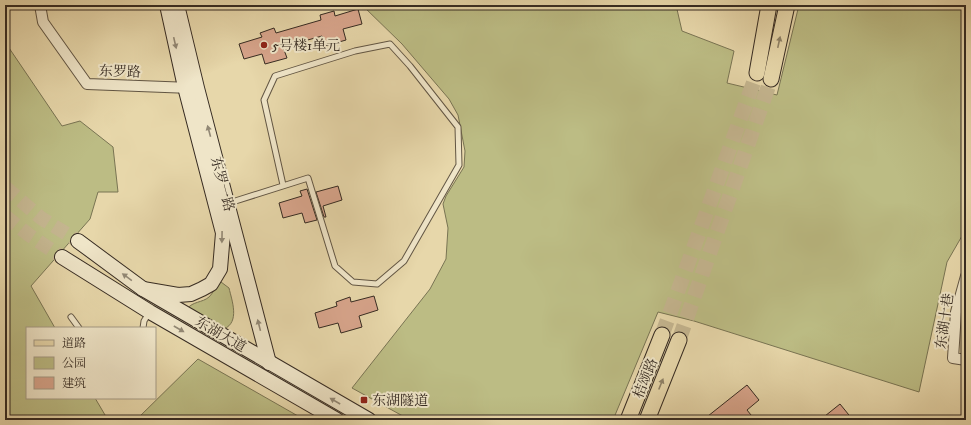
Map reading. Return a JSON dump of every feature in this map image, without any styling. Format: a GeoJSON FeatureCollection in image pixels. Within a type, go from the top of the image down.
{"type":"FeatureCollection","features":[{"type":"Feature","properties":{"kind":"main road","name":"东罗一路"},"geometry":{"type":"LineString","coordinates":[[167,5],[191,88],[228,203],[269,363]]}},
{"type":"Feature","properties":{"kind":"main road","name":"东罗一路"},"geometry":{"type":"LineString","coordinates":[[143,289],[178,295],[191,294],[202,290],[211,284],[220,270],[223,233],[191,88],[178,5]]}},
{"type":"Feature","properties":{"kind":"main road"},"geometry":{"type":"LineString","coordinates":[[757,73],[769,5]]}},
{"type":"Feature","properties":{"kind":"main road"},"geometry":{"type":"LineString","coordinates":[[771,79],[787,5]]}},
{"type":"Feature","properties":{"kind":"main road","name":"东湖大道"},"geometry":{"type":"LineString","coordinates":[[78,241],[143,289],[369,420]]}},
{"type":"Feature","properties":{"kind":"main road","name":"东湖大道"},"geometry":{"type":"LineString","coordinates":[[62,257],[150,312],[337,420]]}},
{"type":"Feature","properties":{"kind":"main road","name":"桔颂路"},"geometry":{"type":"LineString","coordinates":[[628,420],[662,335]]}},
{"type":"Feature","properties":{"kind":"main road","name":"桔颂路"},"geometry":{"type":"LineString","coordinates":[[647,420],[679,340]]}},
{"type":"Feature","properties":{"kind":"street","name":"东罗路"},"geometry":{"type":"LineString","coordinates":[[40,5],[43,22],[87,84],[191,88]]}},
{"type":"Feature","properties":{"kind":"street","name":"东湖十巷"},"geometry":{"type":"LineString","coordinates":[[966,276],[956,312],[953,358],[966,360]]}},
{"type":"Feature","properties":{"kind":"lane"},"geometry":{"type":"LineString","coordinates":[[228,203],[308,178],[334,266],[353,282],[377,284],[404,261],[459,165],[458,127],[410,66],[390,44],[355,51],[275,76],[264,100],[283,185]]}},
{"type":"Feature","properties":{"kind":"lane"},"geometry":{"type":"LineString","coordinates":[[143,327],[144,321],[150,312]]}},
{"type":"Feature","properties":{"kind":"lane"},"geometry":{"type":"LineString","coordinates":[[71,317],[78,327]]}},
{"type":"Feature","properties":{"kind":"green space"},"geometry":{"type":"Polygon","coordinates":[[[362,5],[676,5],[682,31],[734,51],[727,83],[777,95],[799,5],[966,5],[966,229],[947,262],[919,392],[694,321],[658,312],[613,420],[410,420],[352,388],[430,289],[446,259],[448,228],[443,204],[446,196],[464,167],[465,151],[458,115],[449,99],[402,44],[362,5]]]}},
{"type":"Feature","properties":{"kind":"green space"},"geometry":{"type":"Polygon","coordinates":[[[5,42],[62,126],[80,121],[113,147],[118,192],[98,192],[90,219],[31,286],[54,327],[26,327],[26,399],[96,399],[108,420],[5,420],[5,42]]]}},
{"type":"Feature","properties":{"kind":"green space"},"geometry":{"type":"Polygon","coordinates":[[[221,282],[229,288],[234,311],[232,321],[229,326],[224,329],[187,309],[189,306],[209,297],[221,282]]]}},
{"type":"Feature","properties":{"kind":"green space"},"geometry":{"type":"Polygon","coordinates":[[[198,359],[305,420],[136,420],[198,359]]]}},
{"type":"Feature","properties":{"kind":"building"},"geometry":{"type":"Polygon","coordinates":[[[358,9],[362,24],[343,29],[346,40],[325,46],[322,36],[283,47],[287,58],[265,64],[262,54],[244,59],[239,44],[262,37],[260,33],[274,28],[276,33],[321,20],[320,15],[334,11],[335,16],[358,9]]]}},
{"type":"Feature","properties":{"kind":"building"},"geometry":{"type":"Polygon","coordinates":[[[338,186],[342,200],[323,206],[326,217],[324,217],[316,192],[338,186]]]}},
{"type":"Feature","properties":{"kind":"building"},"geometry":{"type":"Polygon","coordinates":[[[307,189],[317,220],[305,223],[302,213],[283,218],[279,203],[302,196],[300,191],[307,189]]]}},
{"type":"Feature","properties":{"kind":"building"},"geometry":{"type":"Polygon","coordinates":[[[374,296],[378,310],[359,316],[362,327],[341,333],[338,323],[319,328],[315,313],[337,306],[336,302],[350,297],[351,302],[374,296]]]}},
{"type":"Feature","properties":{"kind":"building"},"geometry":{"type":"Polygon","coordinates":[[[747,385],[759,400],[747,410],[755,420],[703,420],[747,385]]]}},
{"type":"Feature","properties":{"kind":"building"},"geometry":{"type":"Polygon","coordinates":[[[840,404],[853,420],[820,420],[840,404]]]}},
{"type":"Feature","properties":{"kind":"tunnel"},"geometry":{"type":"LineString","coordinates":[[662,335],[757,73]]}},
{"type":"Feature","properties":{"kind":"tunnel"},"geometry":{"type":"LineString","coordinates":[[679,340],[771,79]]}},
{"type":"Feature","properties":{"kind":"tunnel"},"geometry":{"type":"LineString","coordinates":[[5,187],[41,218],[78,241]]}},
{"type":"Feature","properties":{"kind":"tunnel"},"geometry":{"type":"LineString","coordinates":[[5,216],[29,235],[62,257]]}},
{"type":"Feature","properties":{"kind":"place","name":"5号楼1单元"},"geometry":{"type":"Point","coordinates":[264,45]}},
{"type":"Feature","properties":{"kind":"place","name":"东湖隧道"},"geometry":{"type":"Point","coordinates":[364,400]}}]}
